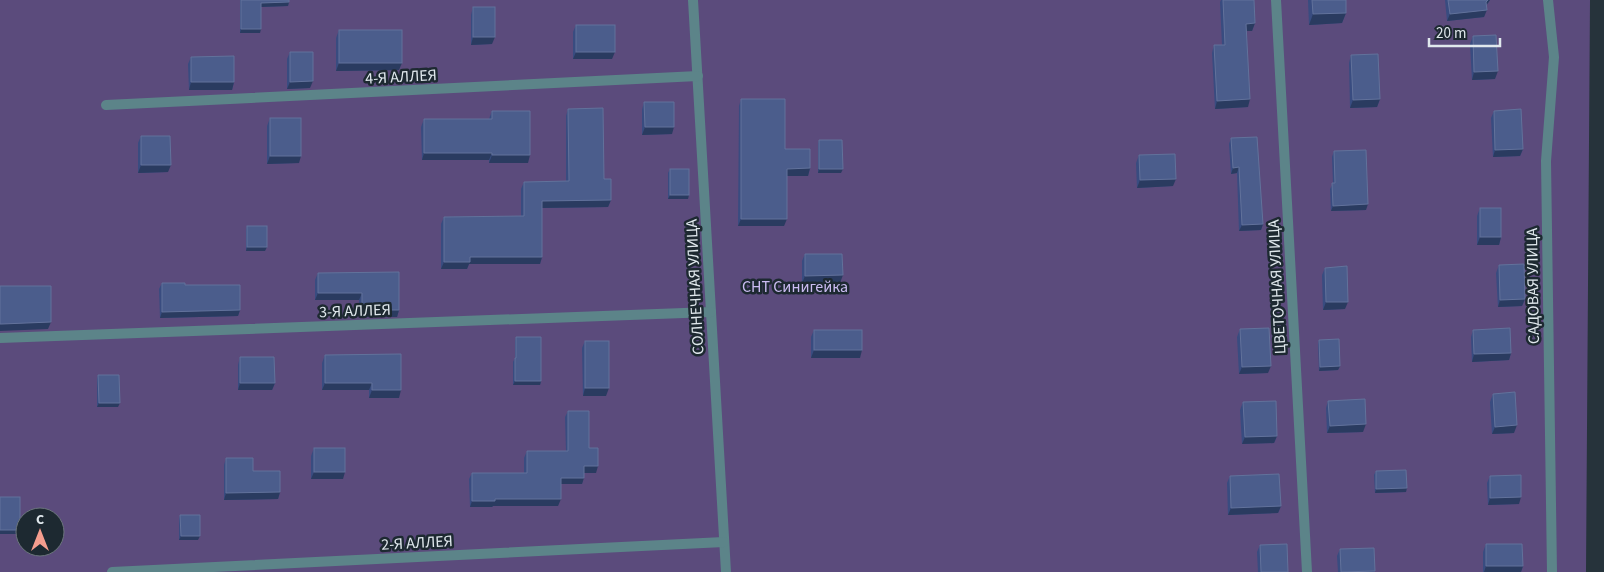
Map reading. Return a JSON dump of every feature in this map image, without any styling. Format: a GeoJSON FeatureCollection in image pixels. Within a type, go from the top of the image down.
{"type":"FeatureCollection","features":[{"type":"Feature","properties":{"kind":"street","name":"СОЛНЕЧНАЯ УЛИЦА"},"geometry":{"type":"LineString","coordinates":[[693,0],[726,572]]}},
{"type":"Feature","properties":{"kind":"street","name":"ЦВЕТОЧНАЯ УЛИЦА"},"geometry":{"type":"LineString","coordinates":[[1276,0],[1307,572]]}},
{"type":"Feature","properties":{"kind":"street","name":"САДОВАЯ УЛИЦА"},"geometry":{"type":"LineString","coordinates":[[1548,0],[1554,58],[1546,161],[1552,572]]}},
{"type":"Feature","properties":{"kind":"street","name":"4-Я АЛЛЕЯ"},"geometry":{"type":"LineString","coordinates":[[106,105],[698,76]]}},
{"type":"Feature","properties":{"kind":"street","name":"3-Я АЛЛЕЯ"},"geometry":{"type":"LineString","coordinates":[[0,338],[711,312]]}},
{"type":"Feature","properties":{"kind":"street","name":"2-Я АЛЛЕЯ"},"geometry":{"type":"LineString","coordinates":[[112,572],[724,542]]}},
{"type":"Feature","properties":{"kind":"green space","name":"СНТ Синигейка"},"geometry":{"type":"Polygon","coordinates":[[[0,0],[1590,0],[1586,572],[0,572],[0,0]]]}},
{"type":"Feature","properties":{"kind":"building"},"geometry":{"type":"Polygon","coordinates":[[[241,0],[289,0],[289,2],[261,3],[261,29],[241,29],[241,0]]]}},
{"type":"Feature","properties":{"kind":"building"},"geometry":{"type":"Polygon","coordinates":[[[1223,0],[1254,0],[1255,23],[1246,24],[1250,99],[1217,101],[1214,45],[1225,45],[1223,0]]]}},
{"type":"Feature","properties":{"kind":"building"},"geometry":{"type":"Polygon","coordinates":[[[1312,0],[1346,0],[1346,13],[1313,14],[1312,0]]]}},
{"type":"Feature","properties":{"kind":"building"},"geometry":{"type":"Polygon","coordinates":[[[1448,0],[1488,0],[1486,2],[1487,10],[1450,14],[1448,0]]]}},
{"type":"Feature","properties":{"kind":"building"},"geometry":{"type":"Polygon","coordinates":[[[473,7],[495,7],[495,37],[473,37],[473,7]]]}},
{"type":"Feature","properties":{"kind":"building"},"geometry":{"type":"Polygon","coordinates":[[[576,25],[615,25],[615,52],[576,52],[576,25]]]}},
{"type":"Feature","properties":{"kind":"building"},"geometry":{"type":"Polygon","coordinates":[[[339,30],[402,30],[402,63],[339,63],[339,30]]]}},
{"type":"Feature","properties":{"kind":"building"},"geometry":{"type":"Polygon","coordinates":[[[1496,35],[1498,71],[1474,72],[1473,36],[1496,35]]]}},
{"type":"Feature","properties":{"kind":"building"},"geometry":{"type":"Polygon","coordinates":[[[290,52],[313,52],[313,81],[290,82],[290,52]]]}},
{"type":"Feature","properties":{"kind":"building"},"geometry":{"type":"Polygon","coordinates":[[[1378,54],[1380,99],[1353,100],[1351,55],[1378,54]]]}},
{"type":"Feature","properties":{"kind":"building"},"geometry":{"type":"Polygon","coordinates":[[[234,56],[234,82],[191,82],[191,57],[234,56]]]}},
{"type":"Feature","properties":{"kind":"building"},"geometry":{"type":"Polygon","coordinates":[[[741,99],[785,99],[785,149],[810,149],[810,168],[787,169],[787,219],[741,219],[741,99]]]}},
{"type":"Feature","properties":{"kind":"building"},"geometry":{"type":"Polygon","coordinates":[[[644,102],[674,102],[674,127],[645,127],[644,102]]]}},
{"type":"Feature","properties":{"kind":"building"},"geometry":{"type":"Polygon","coordinates":[[[603,108],[604,179],[611,179],[611,200],[542,201],[542,257],[470,257],[470,262],[444,262],[444,217],[524,216],[524,182],[569,181],[568,109],[603,108]]]}},
{"type":"Feature","properties":{"kind":"building"},"geometry":{"type":"Polygon","coordinates":[[[1521,109],[1523,149],[1495,150],[1494,111],[1521,109]]]}},
{"type":"Feature","properties":{"kind":"building"},"geometry":{"type":"Polygon","coordinates":[[[492,111],[530,111],[530,155],[424,153],[424,119],[492,119],[492,111]]]}},
{"type":"Feature","properties":{"kind":"building"},"geometry":{"type":"Polygon","coordinates":[[[270,118],[301,118],[301,156],[270,156],[270,118]]]}},
{"type":"Feature","properties":{"kind":"building"},"geometry":{"type":"Polygon","coordinates":[[[141,136],[170,136],[171,165],[141,165],[141,136]]]}},
{"type":"Feature","properties":{"kind":"building"},"geometry":{"type":"Polygon","coordinates":[[[1257,137],[1263,224],[1242,225],[1239,167],[1233,168],[1231,138],[1257,137]]]}},
{"type":"Feature","properties":{"kind":"building"},"geometry":{"type":"Polygon","coordinates":[[[819,140],[842,140],[843,169],[819,169],[819,140]]]}},
{"type":"Feature","properties":{"kind":"building"},"geometry":{"type":"Polygon","coordinates":[[[1366,150],[1368,204],[1333,206],[1332,183],[1335,183],[1334,151],[1366,150]]]}},
{"type":"Feature","properties":{"kind":"building"},"geometry":{"type":"Polygon","coordinates":[[[1175,154],[1176,179],[1140,180],[1139,155],[1175,154]]]}},
{"type":"Feature","properties":{"kind":"building"},"geometry":{"type":"Polygon","coordinates":[[[670,169],[689,169],[689,195],[670,195],[670,169]]]}},
{"type":"Feature","properties":{"kind":"building"},"geometry":{"type":"Polygon","coordinates":[[[1480,208],[1501,208],[1501,237],[1480,237],[1480,208]]]}},
{"type":"Feature","properties":{"kind":"building"},"geometry":{"type":"Polygon","coordinates":[[[247,226],[267,226],[267,247],[247,247],[247,226]]]}},
{"type":"Feature","properties":{"kind":"building"},"geometry":{"type":"Polygon","coordinates":[[[805,254],[842,254],[843,275],[805,276],[805,254]]]}},
{"type":"Feature","properties":{"kind":"building"},"geometry":{"type":"Polygon","coordinates":[[[1524,264],[1525,299],[1500,300],[1499,265],[1524,264]]]}},
{"type":"Feature","properties":{"kind":"building"},"geometry":{"type":"Polygon","coordinates":[[[1347,266],[1348,302],[1326,302],[1325,268],[1347,266]]]}},
{"type":"Feature","properties":{"kind":"building"},"geometry":{"type":"Polygon","coordinates":[[[399,272],[399,310],[362,310],[362,293],[318,293],[318,273],[399,272]]]}},
{"type":"Feature","properties":{"kind":"building"},"geometry":{"type":"Polygon","coordinates":[[[162,283],[240,285],[240,310],[162,312],[162,283]]]}},
{"type":"Feature","properties":{"kind":"building"},"geometry":{"type":"Polygon","coordinates":[[[0,286],[51,286],[51,322],[0,324],[0,286]]]}},
{"type":"Feature","properties":{"kind":"building"},"geometry":{"type":"Polygon","coordinates":[[[1269,328],[1271,366],[1242,367],[1240,329],[1269,328]]]}},
{"type":"Feature","properties":{"kind":"building"},"geometry":{"type":"Polygon","coordinates":[[[1510,328],[1511,353],[1474,354],[1473,330],[1510,328]]]}},
{"type":"Feature","properties":{"kind":"building"},"geometry":{"type":"Polygon","coordinates":[[[814,330],[862,330],[862,350],[814,350],[814,330]]]}},
{"type":"Feature","properties":{"kind":"building"},"geometry":{"type":"Polygon","coordinates":[[[516,337],[541,337],[541,381],[515,381],[516,337]]]}},
{"type":"Feature","properties":{"kind":"building"},"geometry":{"type":"Polygon","coordinates":[[[1339,339],[1340,366],[1320,367],[1319,340],[1339,339]]]}},
{"type":"Feature","properties":{"kind":"building"},"geometry":{"type":"Polygon","coordinates":[[[585,341],[609,341],[609,388],[585,388],[585,341]]]}},
{"type":"Feature","properties":{"kind":"building"},"geometry":{"type":"Polygon","coordinates":[[[401,354],[401,390],[372,390],[372,383],[325,383],[325,355],[401,354]]]}},
{"type":"Feature","properties":{"kind":"building"},"geometry":{"type":"Polygon","coordinates":[[[240,357],[274,357],[275,383],[240,383],[240,357]]]}},
{"type":"Feature","properties":{"kind":"building"},"geometry":{"type":"Polygon","coordinates":[[[98,375],[119,375],[120,403],[99,403],[98,375]]]}},
{"type":"Feature","properties":{"kind":"building"},"geometry":{"type":"Polygon","coordinates":[[[1515,392],[1517,425],[1495,427],[1493,394],[1515,392]]]}},
{"type":"Feature","properties":{"kind":"building"},"geometry":{"type":"Polygon","coordinates":[[[1365,399],[1366,424],[1330,426],[1328,401],[1365,399]]]}},
{"type":"Feature","properties":{"kind":"building"},"geometry":{"type":"Polygon","coordinates":[[[1276,401],[1277,436],[1245,437],[1243,402],[1276,401]]]}},
{"type":"Feature","properties":{"kind":"building"},"geometry":{"type":"Polygon","coordinates":[[[568,411],[589,411],[589,448],[598,448],[598,466],[584,466],[584,478],[561,478],[561,499],[472,501],[472,473],[527,473],[527,451],[568,451],[568,411]]]}},
{"type":"Feature","properties":{"kind":"building"},"geometry":{"type":"Polygon","coordinates":[[[314,448],[345,448],[345,472],[314,472],[314,448]]]}},
{"type":"Feature","properties":{"kind":"building"},"geometry":{"type":"Polygon","coordinates":[[[226,458],[253,458],[253,471],[280,471],[280,492],[226,493],[226,458]]]}},
{"type":"Feature","properties":{"kind":"building"},"geometry":{"type":"Polygon","coordinates":[[[1406,470],[1407,488],[1376,489],[1376,471],[1406,470]]]}},
{"type":"Feature","properties":{"kind":"building"},"geometry":{"type":"Polygon","coordinates":[[[1279,474],[1281,506],[1231,508],[1230,476],[1279,474]]]}},
{"type":"Feature","properties":{"kind":"building"},"geometry":{"type":"Polygon","coordinates":[[[1521,475],[1521,497],[1490,498],[1490,476],[1521,475]]]}},
{"type":"Feature","properties":{"kind":"building"},"geometry":{"type":"Polygon","coordinates":[[[0,497],[20,497],[20,507],[15,507],[15,530],[0,530],[0,497]]]}},
{"type":"Feature","properties":{"kind":"building"},"geometry":{"type":"Polygon","coordinates":[[[180,515],[200,515],[200,536],[181,536],[180,515]]]}},
{"type":"Feature","properties":{"kind":"building"},"geometry":{"type":"Polygon","coordinates":[[[1287,544],[1288,572],[1261,572],[1260,545],[1287,544]]]}},
{"type":"Feature","properties":{"kind":"building"},"geometry":{"type":"Polygon","coordinates":[[[1486,544],[1522,544],[1523,566],[1486,566],[1486,544]]]}},
{"type":"Feature","properties":{"kind":"building"},"geometry":{"type":"Polygon","coordinates":[[[1374,548],[1375,571],[1341,572],[1340,549],[1374,548]]]}}]}
